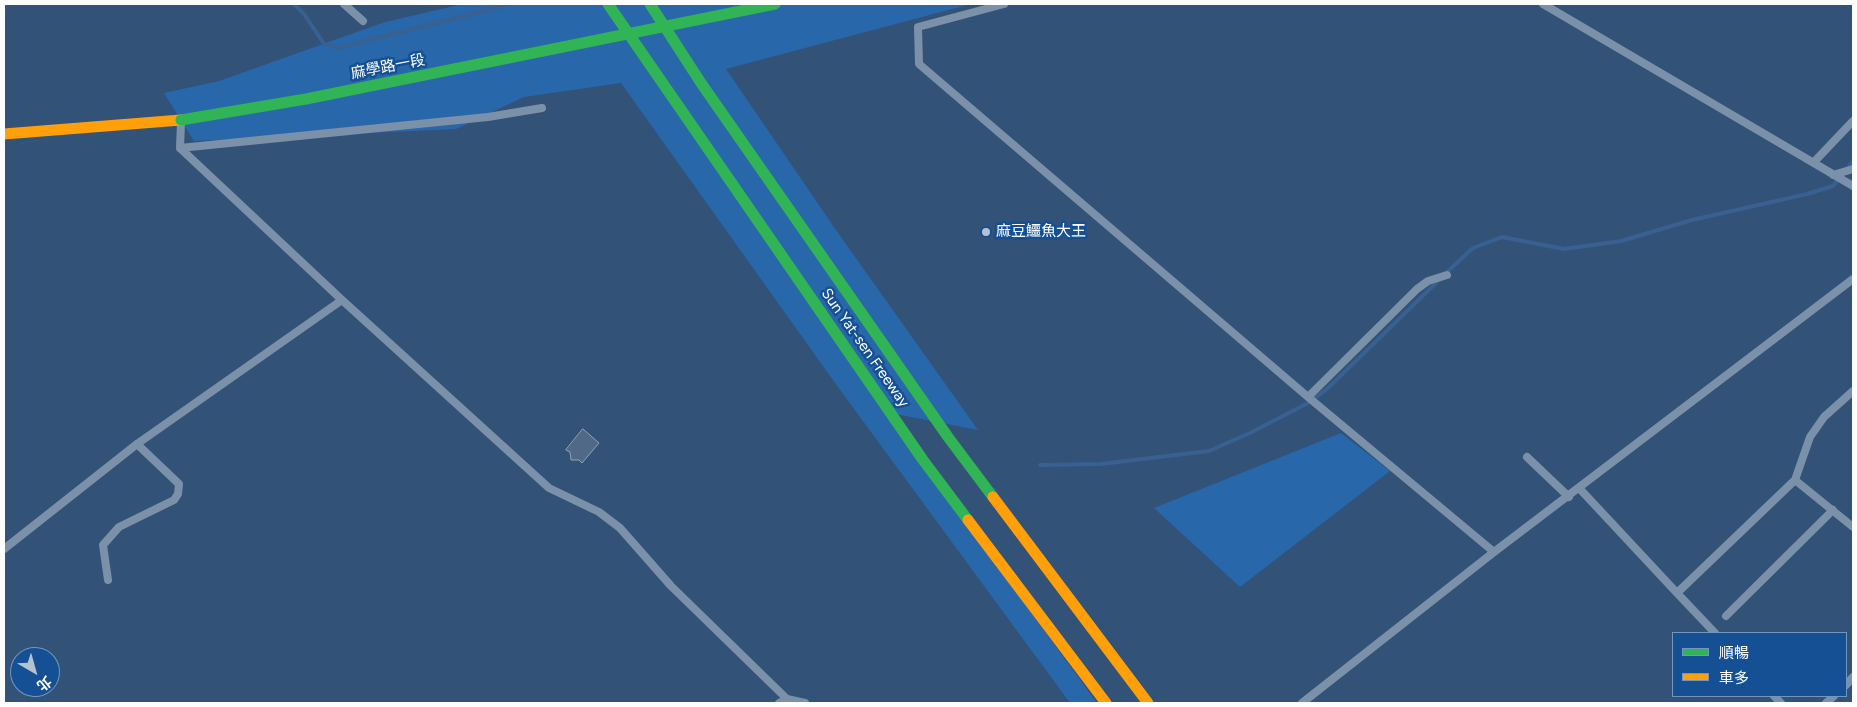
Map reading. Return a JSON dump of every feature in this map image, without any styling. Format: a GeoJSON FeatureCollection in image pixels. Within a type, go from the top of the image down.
{"type":"FeatureCollection","features":[{"type":"Feature","properties":{"kind":"main road","name":"Sun Yat-sen Freeway"},"geometry":{"type":"LineString","coordinates":[[608,4],[923,460],[1106,703]]}},
{"type":"Feature","properties":{"kind":"main road","name":"Sun Yat-sen Freeway"},"geometry":{"type":"LineString","coordinates":[[650,4],[701,83],[948,437],[1148,703]]}},
{"type":"Feature","properties":{"kind":"main road","name":"麻學路一段"},"geometry":{"type":"LineString","coordinates":[[4,134],[181,120],[306,99],[775,4]]}},
{"type":"Feature","properties":{"kind":"lane"},"geometry":{"type":"LineString","coordinates":[[344,4],[363,21]]}},
{"type":"Feature","properties":{"kind":"lane"},"geometry":{"type":"LineString","coordinates":[[1004,4],[918,27],[919,64],[1308,397],[1494,552]]}},
{"type":"Feature","properties":{"kind":"lane"},"geometry":{"type":"LineString","coordinates":[[1543,4],[1853,186]]}},
{"type":"Feature","properties":{"kind":"lane"},"geometry":{"type":"LineString","coordinates":[[180,148],[488,117],[542,108]]}},
{"type":"Feature","properties":{"kind":"lane"},"geometry":{"type":"LineString","coordinates":[[181,120],[180,148],[342,300],[549,488],[599,512],[620,528],[671,586],[787,699],[806,703]]}},
{"type":"Feature","properties":{"kind":"lane"},"geometry":{"type":"LineString","coordinates":[[1814,162],[1853,121]]}},
{"type":"Feature","properties":{"kind":"lane"},"geometry":{"type":"LineString","coordinates":[[1833,175],[1853,169]]}},
{"type":"Feature","properties":{"kind":"lane"},"geometry":{"type":"LineString","coordinates":[[1308,397],[1417,289],[1428,281],[1447,275]]}},
{"type":"Feature","properties":{"kind":"lane"},"geometry":{"type":"LineString","coordinates":[[1302,703],[1494,552],[1569,497],[1853,278]]}},
{"type":"Feature","properties":{"kind":"lane"},"geometry":{"type":"LineString","coordinates":[[4,549],[137,444],[342,300]]}},
{"type":"Feature","properties":{"kind":"lane"},"geometry":{"type":"LineString","coordinates":[[1676,593],[1795,480],[1810,437],[1824,418],[1853,391]]}},
{"type":"Feature","properties":{"kind":"lane"},"geometry":{"type":"LineString","coordinates":[[108,580],[103,545],[119,527],[174,500],[178,494],[179,484],[137,444]]}},
{"type":"Feature","properties":{"kind":"lane"},"geometry":{"type":"LineString","coordinates":[[1527,457],[1569,497]]}},
{"type":"Feature","properties":{"kind":"lane"},"geometry":{"type":"LineString","coordinates":[[1795,480],[1832,510],[1852,522]]}},
{"type":"Feature","properties":{"kind":"lane"},"geometry":{"type":"LineString","coordinates":[[1579,488],[1714,632]]}},
{"type":"Feature","properties":{"kind":"lane"},"geometry":{"type":"LineString","coordinates":[[1726,616],[1832,510]]}},
{"type":"Feature","properties":{"kind":"lane"},"geometry":{"type":"LineString","coordinates":[[779,703],[787,699]]}},
{"type":"Feature","properties":{"kind":"shaded area"},"geometry":{"type":"Polygon","coordinates":[[[463,4],[971,4],[726,69],[836,230],[978,430],[885,412],[1097,703],[1070,703],[835,383],[621,83],[524,97],[456,129],[194,141],[164,93],[219,81],[385,22],[463,4]]]}},
{"type":"Feature","properties":{"kind":"shaded area"},"geometry":{"type":"Polygon","coordinates":[[[1341,433],[1390,471],[1240,587],[1154,508],[1341,433]]]}},
{"type":"Feature","properties":{"kind":"building"},"geometry":{"type":"Polygon","coordinates":[[[583,429],[599,443],[582,463],[579,460],[571,460],[570,452],[566,450],[583,429]]]}},
{"type":"Feature","properties":{"kind":"waterway"},"geometry":{"type":"LineString","coordinates":[[294,4],[304,14],[324,44],[338,48],[512,4]]}},
{"type":"Feature","properties":{"kind":"waterway"},"geometry":{"type":"LineString","coordinates":[[1847,169],[1853,161]]}},
{"type":"Feature","properties":{"kind":"waterway"},"geometry":{"type":"LineString","coordinates":[[1446,273],[1473,248],[1502,237],[1564,249],[1621,241],[1692,220],[1807,194],[1833,186],[1839,178]]}},
{"type":"Feature","properties":{"kind":"waterway"},"geometry":{"type":"LineString","coordinates":[[1040,465],[1101,464],[1209,451],[1250,433],[1310,402],[1328,388],[1439,280]]}},
{"type":"Feature","properties":{"kind":"traffic: fast"},"geometry":{"type":"LineString","coordinates":[[608,4],[923,460],[968,520]]}},
{"type":"Feature","properties":{"kind":"traffic: fast"},"geometry":{"type":"LineString","coordinates":[[650,4],[701,83],[948,437],[993,497]]}},
{"type":"Feature","properties":{"kind":"traffic: fast"},"geometry":{"type":"LineString","coordinates":[[181,120],[306,99],[775,4]]}},
{"type":"Feature","properties":{"kind":"traffic: slow"},"geometry":{"type":"LineString","coordinates":[[4,134],[181,120]]}},
{"type":"Feature","properties":{"kind":"traffic: slow"},"geometry":{"type":"LineString","coordinates":[[993,497],[1148,703]]}},
{"type":"Feature","properties":{"kind":"traffic: slow"},"geometry":{"type":"LineString","coordinates":[[968,520],[1106,703]]}},
{"type":"Feature","properties":{"kind":"place","name":"麻豆鱷魚大王"},"geometry":{"type":"Point","coordinates":[986,232]}}]}
